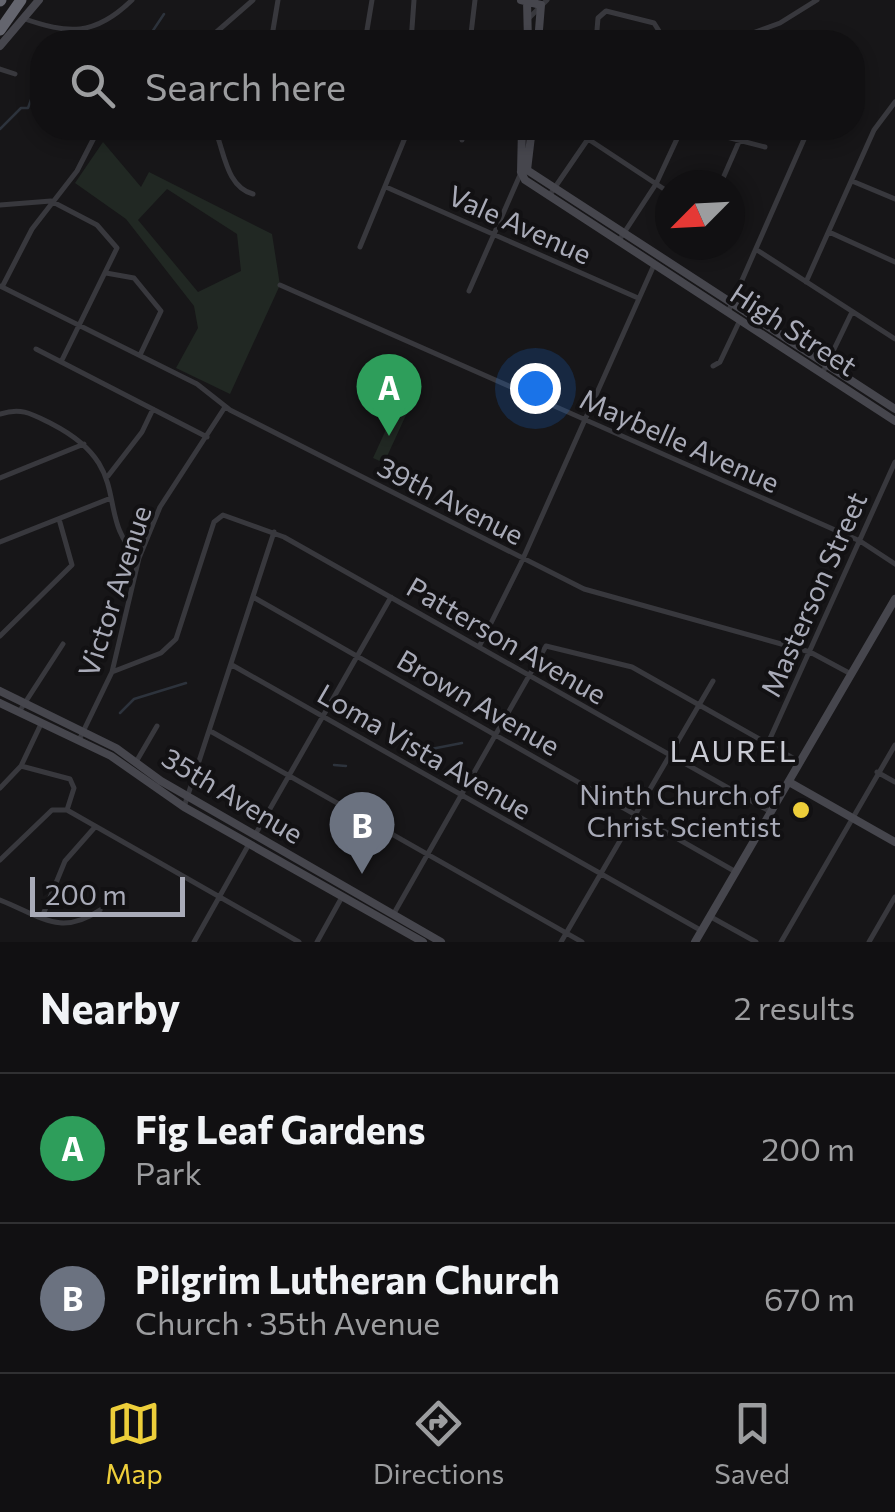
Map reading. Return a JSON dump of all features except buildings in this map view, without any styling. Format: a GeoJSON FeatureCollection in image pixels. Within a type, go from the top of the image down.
{"type":"FeatureCollection","features":[{"type":"Feature","properties":{"kind":"highway"},"geometry":{"type":"LineString","coordinates":[[0,30],[21,0]]}},
{"type":"Feature","properties":{"kind":"street"},"geometry":{"type":"LineString","coordinates":[[0,46],[39,0]]}},
{"type":"Feature","properties":{"kind":"street"},"geometry":{"type":"LineString","coordinates":[[74,30],[119,12],[132,0]]}},
{"type":"Feature","properties":{"kind":"street"},"geometry":{"type":"LineString","coordinates":[[219,30],[252,0]]}},
{"type":"Feature","properties":{"kind":"street"},"geometry":{"type":"LineString","coordinates":[[273,30],[278,0]]}},
{"type":"Feature","properties":{"kind":"street"},"geometry":{"type":"LineString","coordinates":[[367,30],[372,0]]}},
{"type":"Feature","properties":{"kind":"street"},"geometry":{"type":"LineString","coordinates":[[412,30],[414,0]]}},
{"type":"Feature","properties":{"kind":"street"},"geometry":{"type":"LineString","coordinates":[[471,30],[475,0]]}},
{"type":"Feature","properties":{"kind":"street"},"geometry":{"type":"LineString","coordinates":[[761,30],[817,0]]}},
{"type":"Feature","properties":{"kind":"street"},"geometry":{"type":"LineString","coordinates":[[529,30],[530,16],[524,1],[544,3]]}},
{"type":"Feature","properties":{"kind":"street"},"geometry":{"type":"LineString","coordinates":[[530,16],[544,3]]}},
{"type":"Feature","properties":{"kind":"street"},"geometry":{"type":"LineString","coordinates":[[540,30],[544,3]]}},
{"type":"Feature","properties":{"kind":"street"},"geometry":{"type":"LineString","coordinates":[[597,30],[598,18],[606,11],[658,30]]}},
{"type":"Feature","properties":{"kind":"street"},"geometry":{"type":"LineString","coordinates":[[22,18],[62,30]]}},
{"type":"Feature","properties":{"kind":"street"},"geometry":{"type":"LineString","coordinates":[[0,69],[15,74]]}},
{"type":"Feature","properties":{"kind":"street"},"geometry":{"type":"LineString","coordinates":[[806,282],[874,130],[895,102]]}},
{"type":"Feature","properties":{"kind":"street"},"geometry":{"type":"LineString","coordinates":[[1,286],[94,140]]}},
{"type":"Feature","properties":{"kind":"street"},"geometry":{"type":"LineString","coordinates":[[220,140],[232,178],[241,191],[253,194]]}},
{"type":"Feature","properties":{"kind":"street"},"geometry":{"type":"LineString","coordinates":[[360,247],[404,140]]}},
{"type":"Feature","properties":{"kind":"street"},"geometry":{"type":"LineString","coordinates":[[523,140],[524,171]]}},
{"type":"Feature","properties":{"kind":"street"},"geometry":{"type":"LineString","coordinates":[[469,291],[524,171],[530,140]]}},
{"type":"Feature","properties":{"kind":"street"},"geometry":{"type":"LineString","coordinates":[[551,192],[587,140]]}},
{"type":"Feature","properties":{"kind":"street"},"geometry":{"type":"LineString","coordinates":[[590,140],[655,183]]}},
{"type":"Feature","properties":{"kind":"street"},"geometry":{"type":"LineString","coordinates":[[662,170],[676,140]]}},
{"type":"Feature","properties":{"kind":"street"},"geometry":{"type":"LineString","coordinates":[[727,170],[740,140]]}},
{"type":"Feature","properties":{"kind":"street"},"geometry":{"type":"LineString","coordinates":[[744,140],[765,146]]}},
{"type":"Feature","properties":{"kind":"street"},"geometry":{"type":"LineString","coordinates":[[730,308],[804,140]]}},
{"type":"Feature","properties":{"kind":"street","name":"High Street"},"geometry":{"type":"LineString","coordinates":[[524,171],[824,370],[895,422]]}},
{"type":"Feature","properties":{"kind":"street"},"geometry":{"type":"LineString","coordinates":[[852,181],[895,199]]}},
{"type":"Feature","properties":{"kind":"street","name":"Vale Avenue"},"geometry":{"type":"LineString","coordinates":[[386,186],[638,298]]}},
{"type":"Feature","properties":{"kind":"street"},"geometry":{"type":"LineString","coordinates":[[621,237],[655,186]]}},
{"type":"Feature","properties":{"kind":"street"},"geometry":{"type":"LineString","coordinates":[[0,205],[52,201],[97,225],[117,248],[62,362]]}},
{"type":"Feature","properties":{"kind":"street"},"geometry":{"type":"LineString","coordinates":[[829,232],[895,262]]}},
{"type":"Feature","properties":{"kind":"street","name":"High Street"},"geometry":{"type":"LineString","coordinates":[[621,237],[654,265],[730,308],[740,320],[895,410]]}},
{"type":"Feature","properties":{"kind":"street"},"geometry":{"type":"LineString","coordinates":[[757,250],[895,339]]}},
{"type":"Feature","properties":{"kind":"street"},"geometry":{"type":"LineString","coordinates":[[479,647],[654,265]]}},
{"type":"Feature","properties":{"kind":"street"},"geometry":{"type":"LineString","coordinates":[[106,273],[134,278],[161,311],[140,355]]}},
{"type":"Feature","properties":{"kind":"street","name":"Maybelle Avenue"},"geometry":{"type":"LineString","coordinates":[[280,284],[860,541],[895,564]]}},
{"type":"Feature","properties":{"kind":"street","name":"39th Avenue"},"geometry":{"type":"LineString","coordinates":[[1,286],[197,384],[225,407],[584,589],[810,652],[851,674]]}},
{"type":"Feature","properties":{"kind":"street"},"geometry":{"type":"LineString","coordinates":[[824,370],[852,312]]}},
{"type":"Feature","properties":{"kind":"street"},"geometry":{"type":"LineString","coordinates":[[713,366],[720,362],[740,320]]}},
{"type":"Feature","properties":{"kind":"street"},"geometry":{"type":"LineString","coordinates":[[36,349],[207,437]]}},
{"type":"Feature","properties":{"kind":"street","name":"Victor Avenue"},"geometry":{"type":"LineString","coordinates":[[81,735],[112,672],[139,558],[160,507],[225,407]]}},
{"type":"Feature","properties":{"kind":"street"},"geometry":{"type":"LineString","coordinates":[[108,476],[142,432],[153,409]]}},
{"type":"Feature","properties":{"kind":"street"},"geometry":{"type":"LineString","coordinates":[[0,414],[25,410],[84,444],[108,476],[111,498],[130,550],[139,558]]}},
{"type":"Feature","properties":{"kind":"street"},"geometry":{"type":"LineString","coordinates":[[0,478],[84,444]]}},
{"type":"Feature","properties":{"kind":"street","name":"Masterson Street"},"geometry":{"type":"LineString","coordinates":[[768,744],[895,462]]}},
{"type":"Feature","properties":{"kind":"street"},"geometry":{"type":"LineString","coordinates":[[0,542],[111,498]]}},
{"type":"Feature","properties":{"kind":"street","name":"Patterson Avenue"},"geometry":{"type":"LineString","coordinates":[[112,672],[161,653],[176,639],[218,516],[274,532],[771,812]]}},
{"type":"Feature","properties":{"kind":"street"},"geometry":{"type":"LineString","coordinates":[[0,636],[72,565],[59,519]]}},
{"type":"Feature","properties":{"kind":"street"},"geometry":{"type":"LineString","coordinates":[[187,802],[274,532]]}},
{"type":"Feature","properties":{"kind":"street","name":"Brown Avenue"},"geometry":{"type":"LineString","coordinates":[[253,597],[736,872]]}},
{"type":"Feature","properties":{"kind":"street"},"geometry":{"type":"LineString","coordinates":[[194,942],[391,597]]}},
{"type":"Feature","properties":{"kind":"street"},"geometry":{"type":"LineString","coordinates":[[695,942],[895,599]]}},
{"type":"Feature","properties":{"kind":"street"},"geometry":{"type":"LineString","coordinates":[[22,708],[63,644]]}},
{"type":"Feature","properties":{"kind":"street"},"geometry":{"type":"LineString","coordinates":[[391,918],[546,646],[632,666],[800,762]]}},
{"type":"Feature","properties":{"kind":"street","name":"Loma Vista Avenue"},"geometry":{"type":"LineString","coordinates":[[232,665],[702,931]]}},
{"type":"Feature","properties":{"kind":"street"},"geometry":{"type":"LineString","coordinates":[[561,942],[713,681]]}},
{"type":"Feature","properties":{"kind":"street","name":"35th Avenue"},"geometry":{"type":"LineString","coordinates":[[0,692],[22,708],[133,765],[187,802],[344,892],[440,942]]}},
{"type":"Feature","properties":{"kind":"street","name":"35th Avenue"},"geometry":{"type":"LineString","coordinates":[[0,703],[22,708]]}},
{"type":"Feature","properties":{"kind":"street"},"geometry":{"type":"LineString","coordinates":[[0,788],[21,766],[44,718]]}},
{"type":"Feature","properties":{"kind":"street"},"geometry":{"type":"LineString","coordinates":[[133,765],[158,726]]}},
{"type":"Feature","properties":{"kind":"street"},"geometry":{"type":"LineString","coordinates":[[212,732],[582,942]]}},
{"type":"Feature","properties":{"kind":"street"},"geometry":{"type":"LineString","coordinates":[[781,942],[895,745]]}},
{"type":"Feature","properties":{"kind":"street"},"geometry":{"type":"LineString","coordinates":[[21,766],[70,778],[74,788],[67,810]]}},
{"type":"Feature","properties":{"kind":"street"},"geometry":{"type":"LineString","coordinates":[[877,772],[895,782]]}},
{"type":"Feature","properties":{"kind":"street"},"geometry":{"type":"LineString","coordinates":[[789,782],[895,842]]}},
{"type":"Feature","properties":{"kind":"street"},"geometry":{"type":"LineString","coordinates":[[0,860],[52,810],[67,810],[299,942]]}},
{"type":"Feature","properties":{"kind":"street"},"geometry":{"type":"LineString","coordinates":[[42,916],[65,861],[95,827]]}},
{"type":"Feature","properties":{"kind":"street"},"geometry":{"type":"LineString","coordinates":[[316,942],[344,892]]}},
{"type":"Feature","properties":{"kind":"street"},"geometry":{"type":"LineString","coordinates":[[870,942],[895,897]]}},
{"type":"Feature","properties":{"kind":"street"},"geometry":{"type":"LineString","coordinates":[[0,900],[66,926],[78,925],[100,910]]}},
{"type":"Feature","properties":{"kind":"street"},"geometry":{"type":"LineString","coordinates":[[710,916],[756,942]]}},
{"type":"Feature","properties":{"kind":"street","name":"35th Avenue"},"geometry":{"type":"LineString","coordinates":[[391,918],[423,942]]}},
{"type":"Feature","properties":{"kind":"shaded area"},"geometry":{"type":"Polygon","coordinates":[[[103,142],[141,187],[149,172],[272,234],[280,285],[230,394],[176,368],[198,328],[194,306],[126,219],[75,183],[103,142]],[[167,189],[138,220],[198,292],[241,271],[237,234],[167,189]]]}},
{"type":"Feature","properties":{"kind":"shaded area"},"geometry":{"type":"Polygon","coordinates":[[[395,410],[406,415],[384,463],[373,458],[395,410]]]}},
{"type":"Feature","properties":{"kind":"waterway"},"geometry":{"type":"LineString","coordinates":[[153,30],[164,14]]}},
{"type":"Feature","properties":{"kind":"waterway"},"geometry":{"type":"LineString","coordinates":[[0,129],[30,102]]}},
{"type":"Feature","properties":{"kind":"waterway"},"geometry":{"type":"LineString","coordinates":[[120,713],[134,699],[186,683]]}},
{"type":"Feature","properties":{"kind":"waterway"},"geometry":{"type":"LineString","coordinates":[[415,746],[426,750],[462,743]]}},
{"type":"Feature","properties":{"kind":"waterway"},"geometry":{"type":"LineString","coordinates":[[334,765],[346,766]]}},
{"type":"Feature","properties":{"kind":"place","name":"Fig Leaf Gardens"},"geometry":{"type":"Point","coordinates":[389,436]}},
{"type":"Feature","properties":{"kind":"place","name":"Ninth Church of Christ Scientist"},"geometry":{"type":"Point","coordinates":[801,810]}},
{"type":"Feature","properties":{"kind":"place","name":"Pilgrim Lutheran Church"},"geometry":{"type":"Point","coordinates":[362,874]}},
{"type":"Feature","properties":{"kind":"district","name":"LAUREL"},"geometry":{"type":"Point","coordinates":[734,749]}}]}
